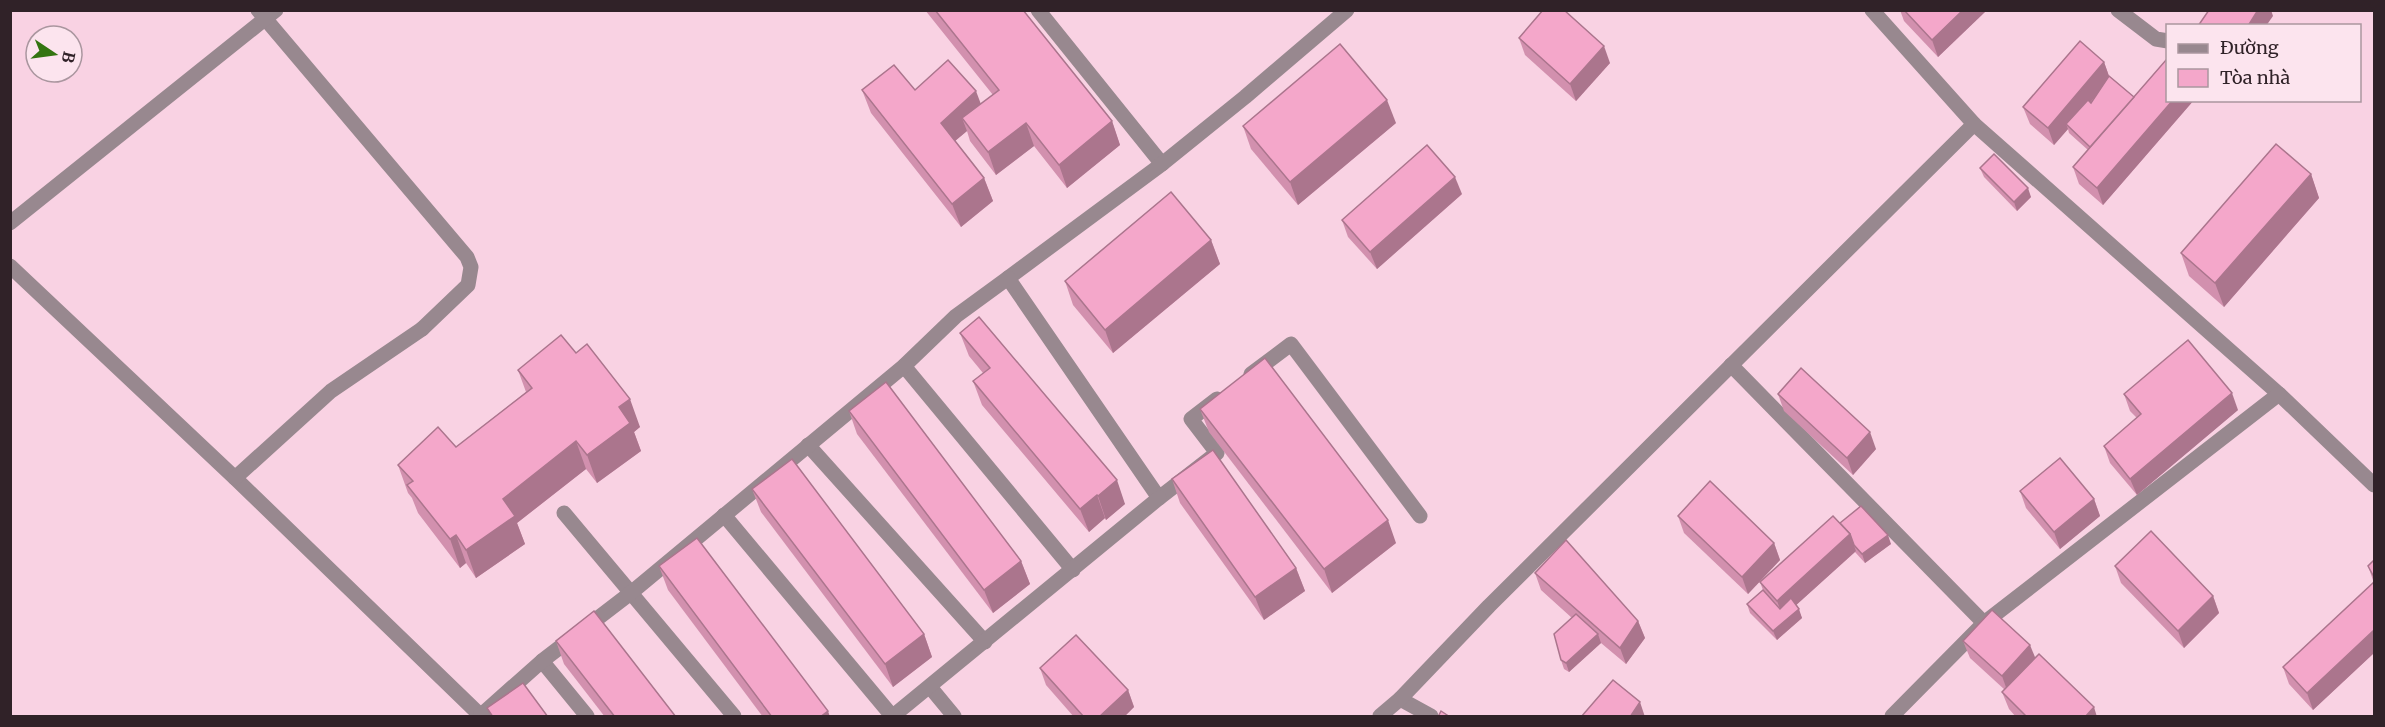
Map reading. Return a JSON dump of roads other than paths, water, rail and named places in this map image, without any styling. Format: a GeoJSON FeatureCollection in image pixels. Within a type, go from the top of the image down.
{"type":"FeatureCollection","features":[{"type":"Feature","properties":{"kind":"street"},"geometry":{"type":"LineString","coordinates":[[1038,10],[1162,164]]}},
{"type":"Feature","properties":{"kind":"street"},"geometry":{"type":"LineString","coordinates":[[10,266],[235,478],[480,716],[542,661],[632,592],[904,366],[956,316],[1162,164],[1245,98],[1347,10]]}},
{"type":"Feature","properties":{"kind":"street"},"geometry":{"type":"LineString","coordinates":[[2118,10],[2156,39],[2166,41]]}},
{"type":"Feature","properties":{"kind":"street"},"geometry":{"type":"LineString","coordinates":[[10,224],[266,13],[467,257],[471,267],[468,285],[422,329],[331,391],[235,478]]}},
{"type":"Feature","properties":{"kind":"street"},"geometry":{"type":"LineString","coordinates":[[1883,14],[1974,124],[2279,394],[2374,485]]}},
{"type":"Feature","properties":{"kind":"street"},"geometry":{"type":"LineString","coordinates":[[1380,717],[1974,124]]}},
{"type":"Feature","properties":{"kind":"street"},"geometry":{"type":"LineString","coordinates":[[1008,278],[1159,498]]}},
{"type":"Feature","properties":{"kind":"street"},"geometry":{"type":"LineString","coordinates":[[724,515],[893,717],[1217,453],[1191,419],[1291,344],[1420,516]]}},
{"type":"Feature","properties":{"kind":"street"},"geometry":{"type":"LineString","coordinates":[[1731,365],[1984,623]]}},
{"type":"Feature","properties":{"kind":"street"},"geometry":{"type":"LineString","coordinates":[[904,366],[1073,570]]}},
{"type":"Feature","properties":{"kind":"street"},"geometry":{"type":"LineString","coordinates":[[1892,717],[1984,623],[2279,394]]}},
{"type":"Feature","properties":{"kind":"street"},"geometry":{"type":"LineString","coordinates":[[808,445],[985,642]]}},
{"type":"Feature","properties":{"kind":"street"},"geometry":{"type":"LineString","coordinates":[[564,513],[734,717]]}},
{"type":"Feature","properties":{"kind":"street"},"geometry":{"type":"LineString","coordinates":[[542,661],[587,717]]}},
{"type":"Feature","properties":{"kind":"street"},"geometry":{"type":"LineString","coordinates":[[930,687],[954,717]]}},
{"type":"Feature","properties":{"kind":"street"},"geometry":{"type":"LineString","coordinates":[[1400,699],[1431,717]]}}]}
